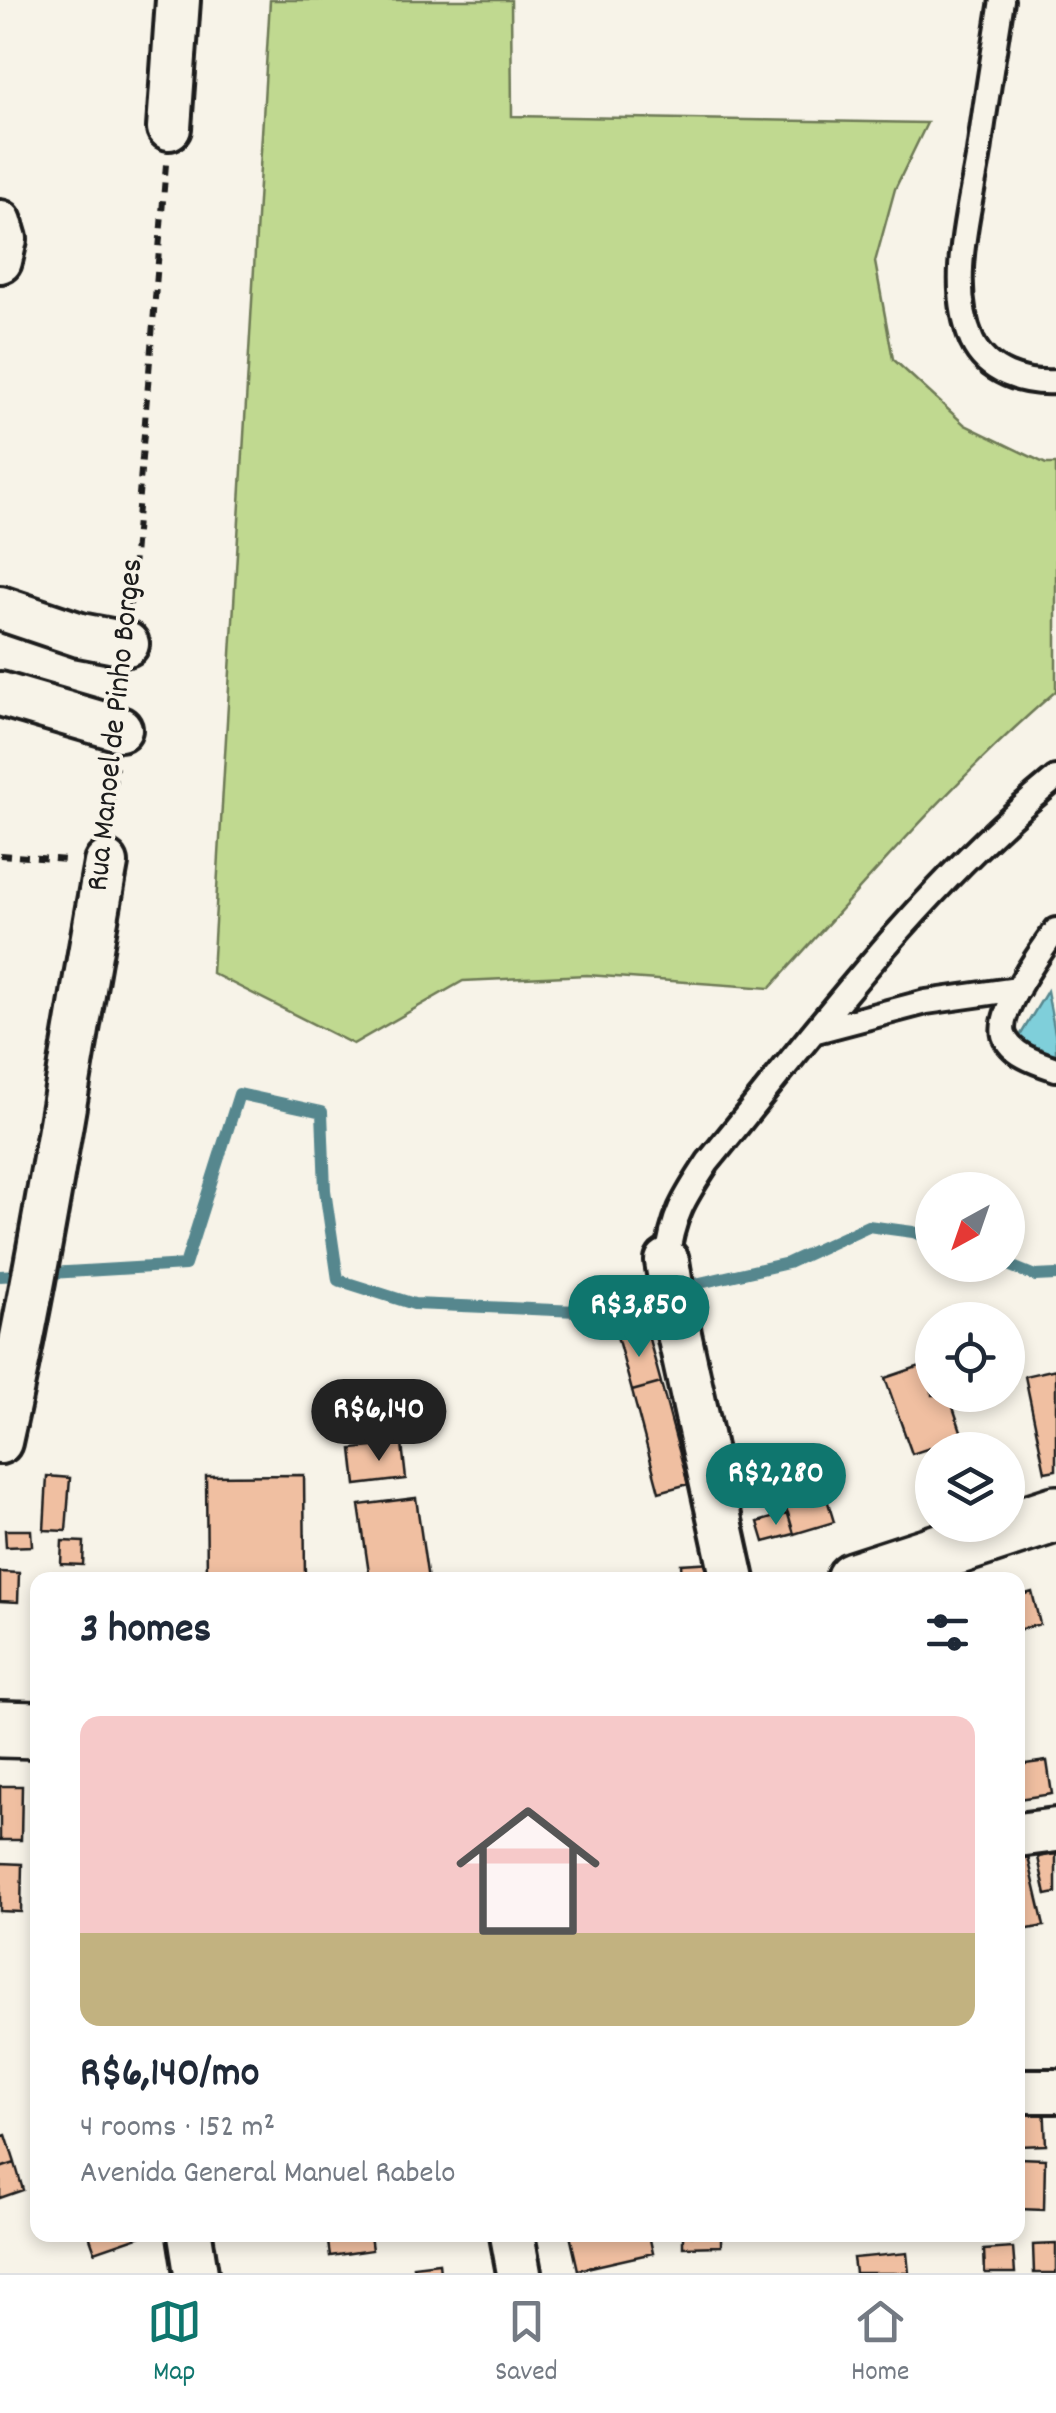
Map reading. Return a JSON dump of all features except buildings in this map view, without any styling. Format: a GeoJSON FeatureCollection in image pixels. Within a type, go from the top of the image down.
{"type":"FeatureCollection","features":[{"type":"Feature","properties":{"kind":"main road"},"geometry":{"type":"LineString","coordinates":[[878,1572],[1056,1514]]}},
{"type":"Feature","properties":{"kind":"main road"},"geometry":{"type":"LineString","coordinates":[[0,1729],[30,1730]]}},
{"type":"Feature","properties":{"kind":"street"},"geometry":{"type":"LineString","coordinates":[[168,128],[178,0]]}},
{"type":"Feature","properties":{"kind":"street"},"geometry":{"type":"LineString","coordinates":[[0,608],[62,630],[127,644]]}},
{"type":"Feature","properties":{"kind":"street"},"geometry":{"type":"LineString","coordinates":[[0,694],[120,729]]}},
{"type":"Feature","properties":{"kind":"street","name":"Rua Manoel de Pinho Borges"},"geometry":{"type":"LineString","coordinates":[[0,1442],[32,1301],[106,863]]}},
{"type":"Feature","properties":{"kind":"street"},"geometry":{"type":"LineString","coordinates":[[667,1261],[679,1334],[731,1572]]}},
{"type":"Feature","properties":{"kind":"street"},"geometry":{"type":"LineString","coordinates":[[1025,1833],[1056,1830]]}},
{"type":"Feature","properties":{"kind":"street"},"geometry":{"type":"LineString","coordinates":[[1025,2091],[1056,2091]]}},
{"type":"Feature","properties":{"kind":"street"},"geometry":{"type":"LineString","coordinates":[[191,2242],[196,2273]]}},
{"type":"Feature","properties":{"kind":"street"},"geometry":{"type":"LineString","coordinates":[[513,2242],[519,2273]]}},
{"type":"Feature","properties":{"kind":"lane"},"geometry":{"type":"LineString","coordinates":[[1002,0],[963,256],[962,302],[973,343],[998,371],[1035,384],[1056,382]]}},
{"type":"Feature","properties":{"kind":"lane"},"geometry":{"type":"LineString","coordinates":[[667,1261],[671,1228],[682,1201],[708,1162],[909,920],[1026,802],[1056,778]]}},
{"type":"Feature","properties":{"kind":"lane"},"geometry":{"type":"LineString","coordinates":[[1056,930],[1018,989],[1003,1032],[1010,1046],[1033,1061],[1056,1069]]}},
{"type":"Feature","properties":{"kind":"lane"},"geometry":{"type":"LineString","coordinates":[[815,1032],[926,1002],[1018,989]]}},
{"type":"Feature","properties":{"kind":"path","name":"Rua Manoel de Pinho Borges"},"geometry":{"type":"LineString","coordinates":[[127,644],[168,128]]}},
{"type":"Feature","properties":{"kind":"path","name":"Rua Manoel de Pinho Borges"},"geometry":{"type":"LineString","coordinates":[[106,863],[120,729]]}},
{"type":"Feature","properties":{"kind":"path"},"geometry":{"type":"LineString","coordinates":[[0,855],[106,863]]}},
{"type":"Feature","properties":{"kind":"green space"},"geometry":{"type":"Polygon","coordinates":[[[270,0],[511,0],[512,116],[927,123],[895,189],[875,262],[893,359],[965,425],[1046,464],[1056,464],[1056,691],[944,797],[770,988],[587,975],[463,981],[353,1044],[212,973],[270,0]]]}},
{"type":"Feature","properties":{"kind":"water"},"geometry":{"type":"Polygon","coordinates":[[[1047,991],[1056,1038],[1056,1060],[1017,1041],[1047,991]]]}},
{"type":"Feature","properties":{"kind":"waterway"},"geometry":{"type":"LineString","coordinates":[[0,1276],[185,1265],[239,1094],[322,1112],[325,1190],[338,1280],[414,1304],[577,1311],[788,1263],[868,1226],[915,1233]]}},
{"type":"Feature","properties":{"kind":"waterway"},"geometry":{"type":"LineString","coordinates":[[1025,1272],[1035,1276],[1056,1275]]}}]}
